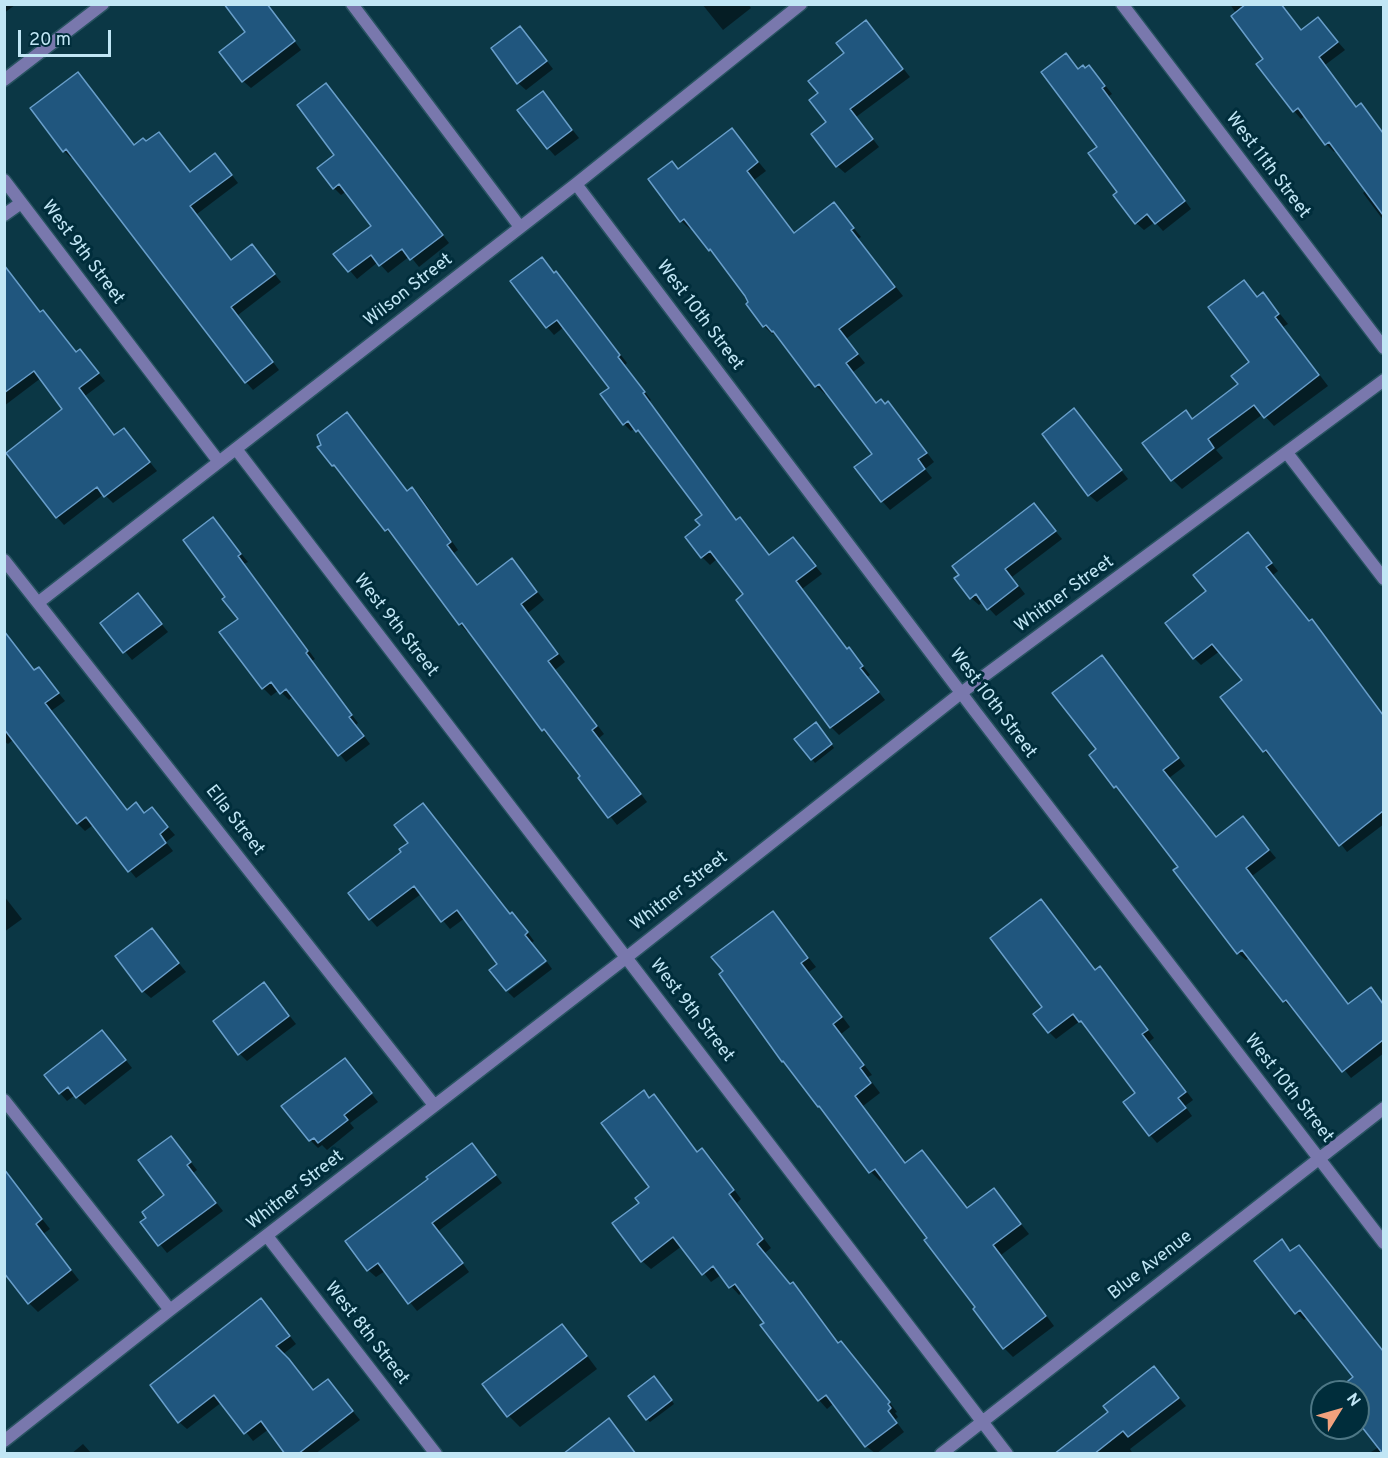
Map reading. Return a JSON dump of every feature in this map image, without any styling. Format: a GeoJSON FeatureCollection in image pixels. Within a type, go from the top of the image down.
{"type":"FeatureCollection","features":[{"type":"Feature","properties":{"kind":"street"},"geometry":{"type":"LineString","coordinates":[[4,80],[103,4]]}},
{"type":"Feature","properties":{"kind":"street"},"geometry":{"type":"LineString","coordinates":[[352,4],[520,227]]}},
{"type":"Feature","properties":{"kind":"street","name":"Wilson Street"},"geometry":{"type":"LineString","coordinates":[[39,602],[576,184],[801,4]]}},
{"type":"Feature","properties":{"kind":"street","name":"West 11th Street"},"geometry":{"type":"LineString","coordinates":[[1122,4],[1383,348]]}},
{"type":"Feature","properties":{"kind":"street","name":"West 9th Street"},"geometry":{"type":"LineString","coordinates":[[4,180],[219,462]]}},
{"type":"Feature","properties":{"kind":"street","name":"West 10th Street"},"geometry":{"type":"LineString","coordinates":[[576,184],[961,693],[1383,1243]]}},
{"type":"Feature","properties":{"kind":"street"},"geometry":{"type":"LineString","coordinates":[[4,215],[21,203]]}},
{"type":"Feature","properties":{"kind":"street","name":"Whitner Street"},"geometry":{"type":"LineString","coordinates":[[4,1441],[627,957],[961,693],[1383,380]]}},
{"type":"Feature","properties":{"kind":"street","name":"West 9th Street"},"geometry":{"type":"LineString","coordinates":[[236,449],[1007,1454]]}},
{"type":"Feature","properties":{"kind":"street"},"geometry":{"type":"LineString","coordinates":[[1287,453],[1383,579]]}},
{"type":"Feature","properties":{"kind":"street","name":"Ella Street"},"geometry":{"type":"LineString","coordinates":[[4,560],[434,1105]]}},
{"type":"Feature","properties":{"kind":"street"},"geometry":{"type":"LineString","coordinates":[[4,1100],[170,1310]]}},
{"type":"Feature","properties":{"kind":"street","name":"Blue Avenue"},"geometry":{"type":"LineString","coordinates":[[941,1454],[1383,1108]]}},
{"type":"Feature","properties":{"kind":"street","name":"West 8th Street"},"geometry":{"type":"LineString","coordinates":[[267,1236],[436,1454]]}},
{"type":"Feature","properties":{"kind":"building"},"geometry":{"type":"Polygon","coordinates":[[[224,4],[267,4],[295,41],[242,82],[219,52],[245,32],[224,4]]]}},
{"type":"Feature","properties":{"kind":"building"},"geometry":{"type":"Polygon","coordinates":[[[1246,4],[1281,4],[1301,30],[1318,17],[1338,42],[1319,57],[1356,107],[1361,103],[1383,133],[1383,215],[1329,142],[1325,145],[1298,108],[1293,112],[1256,64],[1263,59],[1231,16],[1246,4]]]}},
{"type":"Feature","properties":{"kind":"building"},"geometry":{"type":"Polygon","coordinates":[[[866,20],[903,69],[850,109],[873,139],[836,167],[811,134],[826,122],[809,100],[818,93],[808,81],[844,53],[836,43],[866,20]]]}},
{"type":"Feature","properties":{"kind":"building"},"geometry":{"type":"Polygon","coordinates":[[[520,26],[547,61],[517,84],[491,48],[520,26]]]}},
{"type":"Feature","properties":{"kind":"building"},"geometry":{"type":"Polygon","coordinates":[[[1066,53],[1078,69],[1083,65],[1085,68],[1089,65],[1105,86],[1102,88],[1185,201],[1155,224],[1147,214],[1135,224],[1113,195],[1117,192],[1088,153],[1097,147],[1041,72],[1066,53]]]}},
{"type":"Feature","properties":{"kind":"building"},"geometry":{"type":"Polygon","coordinates":[[[78,72],[134,145],[143,138],[146,141],[159,132],[190,172],[215,153],[232,175],[190,206],[231,260],[252,244],[275,274],[231,307],[273,362],[245,383],[66,149],[63,152],[30,108],[78,72]]]}},
{"type":"Feature","properties":{"kind":"building"},"geometry":{"type":"Polygon","coordinates":[[[326,83],[443,235],[410,260],[402,249],[379,266],[371,255],[348,272],[333,254],[371,226],[339,184],[333,189],[317,168],[334,155],[297,105],[326,83]]]}},
{"type":"Feature","properties":{"kind":"building"},"geometry":{"type":"Polygon","coordinates":[[[543,91],[572,130],[547,149],[517,110],[543,91]]]}},
{"type":"Feature","properties":{"kind":"building"},"geometry":{"type":"Polygon","coordinates":[[[732,128],[758,162],[747,171],[794,233],[834,202],[854,228],[851,230],[895,287],[839,329],[858,354],[846,363],[876,403],[881,399],[885,404],[888,401],[927,453],[918,459],[925,469],[881,502],[854,467],[872,454],[819,384],[815,387],[773,331],[766,325],[763,327],[746,304],[748,302],[745,296],[710,249],[709,251],[684,219],[680,222],[648,179],[672,161],[678,169],[732,128]]]}},
{"type":"Feature","properties":{"kind":"building"},"geometry":{"type":"Polygon","coordinates":[[[542,257],[554,273],[556,271],[620,355],[618,357],[645,392],[643,393],[736,520],[740,517],[769,555],[793,537],[816,566],[796,581],[847,649],[849,647],[863,666],[860,668],[879,692],[830,728],[736,600],[743,594],[710,551],[701,558],[685,537],[700,525],[695,520],[702,515],[638,430],[636,432],[628,421],[623,425],[600,394],[609,388],[557,320],[546,328],[510,281],[542,257]]]}},
{"type":"Feature","properties":{"kind":"building"},"geometry":{"type":"Polygon","coordinates":[[[4,265],[40,312],[43,310],[76,352],[80,349],[99,373],[79,388],[114,435],[124,428],[150,462],[104,497],[97,487],[56,518],[6,453],[62,409],[34,371],[4,393],[4,265]]]}},
{"type":"Feature","properties":{"kind":"building"},"geometry":{"type":"Polygon","coordinates":[[[1244,280],[1257,297],[1263,292],[1279,314],[1275,317],[1319,375],[1264,418],[1254,405],[1208,439],[1214,448],[1171,481],[1142,443],[1186,410],[1192,419],[1238,384],[1231,376],[1249,362],[1208,307],[1244,280]]]}},
{"type":"Feature","properties":{"kind":"building"},"geometry":{"type":"Polygon","coordinates":[[[1074,408],[1122,470],[1088,496],[1042,434],[1074,408]]]}},
{"type":"Feature","properties":{"kind":"building"},"geometry":{"type":"Polygon","coordinates":[[[347,412],[407,491],[412,487],[451,542],[447,545],[477,585],[512,558],[537,592],[521,604],[558,654],[548,661],[597,726],[592,730],[641,794],[608,818],[578,778],[580,776],[544,729],[542,731],[462,623],[459,625],[388,529],[385,531],[334,465],[332,466],[317,447],[321,445],[317,435],[347,412]]]}},
{"type":"Feature","properties":{"kind":"building"},"geometry":{"type":"Polygon","coordinates":[[[1034,503],[1056,531],[1005,569],[1018,586],[987,610],[976,594],[970,599],[954,578],[959,575],[952,566],[1034,503]]]}},
{"type":"Feature","properties":{"kind":"building"},"geometry":{"type":"Polygon","coordinates":[[[213,517],[241,554],[238,556],[308,651],[306,653],[352,715],[349,717],[364,736],[338,756],[286,689],[280,694],[271,682],[262,689],[219,632],[238,619],[222,599],[225,597],[183,540],[213,517]]]}},
{"type":"Feature","properties":{"kind":"building"},"geometry":{"type":"Polygon","coordinates":[[[1248,532],[1272,563],[1266,567],[1309,621],[1312,619],[1383,715],[1383,811],[1339,846],[1266,750],[1263,752],[1220,697],[1242,680],[1212,644],[1193,659],[1165,623],[1206,591],[1193,575],[1248,532]]]}},
{"type":"Feature","properties":{"kind":"building"},"geometry":{"type":"Polygon","coordinates":[[[138,593],[162,624],[123,653],[100,623],[138,593]]]}},
{"type":"Feature","properties":{"kind":"building"},"geometry":{"type":"Polygon","coordinates":[[[4,631],[34,670],[39,667],[59,693],[45,703],[127,810],[136,802],[144,813],[152,807],[168,827],[160,834],[166,843],[128,872],[86,817],[77,824],[4,729],[4,631]]]}},
{"type":"Feature","properties":{"kind":"building"},"geometry":{"type":"Polygon","coordinates":[[[1102,655],[1179,758],[1163,770],[1216,837],[1243,816],[1269,850],[1246,868],[1348,1004],[1371,987],[1383,1004],[1383,1040],[1342,1072],[1286,1000],[1283,1002],[1242,950],[1237,954],[1173,870],[1178,867],[1116,786],[1114,788],[1089,755],[1096,749],[1052,693],[1102,655]]]}},
{"type":"Feature","properties":{"kind":"building"},"geometry":{"type":"Polygon","coordinates":[[[816,722],[832,744],[811,760],[794,739],[816,722]]]}},
{"type":"Feature","properties":{"kind":"building"},"geometry":{"type":"Polygon","coordinates":[[[423,803],[510,914],[512,912],[528,932],[525,935],[546,961],[506,991],[489,970],[497,964],[457,910],[441,922],[414,886],[369,920],[348,893],[401,852],[399,849],[408,843],[394,825],[423,803]]]}},
{"type":"Feature","properties":{"kind":"building"},"geometry":{"type":"Polygon","coordinates":[[[1041,899],[1095,970],[1100,966],[1148,1030],[1142,1034],[1186,1092],[1178,1098],[1186,1108],[1149,1136],[1123,1102],[1135,1093],[1081,1021],[1079,1022],[1073,1014],[1048,1033],[1033,1014],[1042,1007],[990,938],[1041,899]]]}},
{"type":"Feature","properties":{"kind":"building"},"geometry":{"type":"Polygon","coordinates":[[[773,911],[808,958],[801,963],[842,1017],[833,1024],[864,1065],[860,1068],[871,1083],[855,1096],[905,1163],[922,1150],[967,1208],[994,1188],[1021,1224],[993,1245],[1046,1316],[1003,1349],[973,1309],[975,1307],[924,1240],[927,1238],[875,1169],[869,1173],[819,1106],[782,1062],[719,974],[723,971],[711,957],[773,911]]]}},
{"type":"Feature","properties":{"kind":"building"},"geometry":{"type":"Polygon","coordinates":[[[152,928],[179,963],[142,992],[115,956],[152,928]]]}},
{"type":"Feature","properties":{"kind":"building"},"geometry":{"type":"Polygon","coordinates":[[[264,982],[289,1016],[238,1055],[213,1021],[264,982]]]}},
{"type":"Feature","properties":{"kind":"building"},"geometry":{"type":"Polygon","coordinates":[[[102,1030],[126,1060],[76,1098],[68,1087],[59,1094],[44,1075],[102,1030]]]}},
{"type":"Feature","properties":{"kind":"building"},"geometry":{"type":"Polygon","coordinates":[[[345,1058],[372,1093],[344,1115],[348,1120],[318,1143],[314,1138],[309,1141],[281,1106],[345,1058]]]}},
{"type":"Feature","properties":{"kind":"building"},"geometry":{"type":"Polygon","coordinates":[[[644,1090],[649,1098],[654,1094],[697,1152],[702,1148],[734,1190],[729,1194],[763,1239],[757,1244],[790,1284],[793,1282],[838,1343],[841,1341],[890,1402],[888,1404],[891,1408],[888,1411],[897,1423],[865,1447],[826,1395],[818,1401],[760,1325],[764,1323],[735,1284],[729,1288],[713,1266],[702,1275],[673,1237],[641,1262],[612,1223],[639,1203],[635,1198],[649,1187],[601,1123],[644,1090]]]}},
{"type":"Feature","properties":{"kind":"building"},"geometry":{"type":"Polygon","coordinates":[[[171,1136],[191,1162],[187,1165],[216,1203],[158,1246],[140,1222],[146,1218],[142,1212],[164,1195],[138,1160],[171,1136]]]}},
{"type":"Feature","properties":{"kind":"building"},"geometry":{"type":"Polygon","coordinates":[[[472,1143],[496,1175],[432,1223],[463,1263],[408,1304],[378,1263],[367,1271],[345,1241],[472,1143]]]}},
{"type":"Feature","properties":{"kind":"building"},"geometry":{"type":"Polygon","coordinates":[[[4,1169],[42,1219],[36,1224],[71,1270],[28,1304],[4,1273],[4,1169]]]}},
{"type":"Feature","properties":{"kind":"building"},"geometry":{"type":"Polygon","coordinates":[[[1282,1239],[1290,1251],[1299,1245],[1383,1351],[1383,1454],[1370,1437],[1370,1380],[1349,1380],[1353,1377],[1300,1310],[1295,1314],[1254,1261],[1282,1239]]]}},
{"type":"Feature","properties":{"kind":"building"},"geometry":{"type":"Polygon","coordinates":[[[261,1298],[290,1336],[276,1346],[313,1390],[328,1379],[353,1411],[298,1454],[285,1454],[261,1421],[244,1434],[214,1395],[178,1423],[150,1385],[261,1298]]]}},
{"type":"Feature","properties":{"kind":"building"},"geometry":{"type":"Polygon","coordinates":[[[562,1324],[587,1356],[507,1417],[482,1384],[562,1324]]]}},
{"type":"Feature","properties":{"kind":"building"},"geometry":{"type":"Polygon","coordinates":[[[1154,1366],[1179,1398],[1128,1437],[1123,1431],[1094,1454],[1054,1454],[1108,1412],[1103,1406],[1154,1366]]]}},
{"type":"Feature","properties":{"kind":"building"},"geometry":{"type":"Polygon","coordinates":[[[654,1376],[672,1400],[646,1420],[628,1396],[654,1376]]]}},
{"type":"Feature","properties":{"kind":"building"},"geometry":{"type":"Polygon","coordinates":[[[609,1418],[636,1454],[563,1454],[609,1418]]]}}]}
